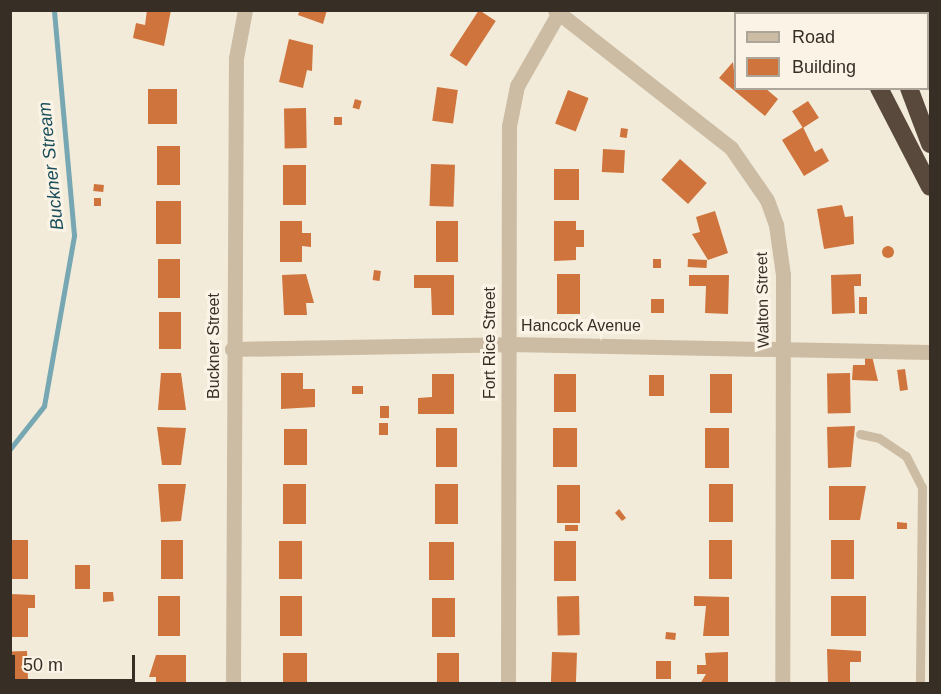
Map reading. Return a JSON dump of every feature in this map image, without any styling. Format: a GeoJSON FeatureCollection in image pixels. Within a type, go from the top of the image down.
{"type":"FeatureCollection","features":[{"type":"Feature","properties":{"kind":"highway"},"geometry":{"type":"LineString","coordinates":[[929,10],[930,15]]}},
{"type":"Feature","properties":{"kind":"highway"},"geometry":{"type":"LineString","coordinates":[[880,90],[930,187]]}},
{"type":"Feature","properties":{"kind":"highway"},"geometry":{"type":"LineString","coordinates":[[910,90],[930,144]]}},
{"type":"Feature","properties":{"kind":"street","name":"Buckner Street"},"geometry":{"type":"LineString","coordinates":[[233,684],[232,349],[236,58],[245,10]]}},
{"type":"Feature","properties":{"kind":"street","name":"Fort Rice Street"},"geometry":{"type":"LineString","coordinates":[[508,684],[508,344],[512,105],[528,62],[556,12]]}},
{"type":"Feature","properties":{"kind":"street","name":"Walton Street"},"geometry":{"type":"LineString","coordinates":[[556,12],[710,128],[750,171],[767,201],[780,245],[782,684]]}},
{"type":"Feature","properties":{"kind":"street","name":"Hancock Avenue"},"geometry":{"type":"LineString","coordinates":[[232,349],[508,344],[782,347],[930,352]]}},
{"type":"Feature","properties":{"kind":"lane"},"geometry":{"type":"LineString","coordinates":[[860,434],[879,438],[906,456],[922,487],[920,684]]}},
{"type":"Feature","properties":{"kind":"building"},"geometry":{"type":"Polygon","coordinates":[[[147,10],[171,10],[164,46],[133,38],[136,23],[145,25],[147,10]]]}},
{"type":"Feature","properties":{"kind":"building"},"geometry":{"type":"Polygon","coordinates":[[[300,10],[327,10],[323,24],[298,15],[300,10]]]}},
{"type":"Feature","properties":{"kind":"building"},"geometry":{"type":"Polygon","coordinates":[[[479,10],[496,21],[466,66],[450,55],[479,10]]]}},
{"type":"Feature","properties":{"kind":"building"},"geometry":{"type":"Polygon","coordinates":[[[289,39],[313,45],[312,71],[307,70],[303,88],[279,82],[289,39]]]}},
{"type":"Feature","properties":{"kind":"building"},"geometry":{"type":"Polygon","coordinates":[[[733,62],[734,90],[767,90],[778,99],[765,116],[719,78],[733,62]]]}},
{"type":"Feature","properties":{"kind":"building"},"geometry":{"type":"Polygon","coordinates":[[[437,87],[458,90],[453,124],[432,121],[437,87]]]}},
{"type":"Feature","properties":{"kind":"building"},"geometry":{"type":"Polygon","coordinates":[[[148,89],[177,89],[177,124],[148,124],[148,89]]]}},
{"type":"Feature","properties":{"kind":"building"},"geometry":{"type":"Polygon","coordinates":[[[568,90],[589,98],[576,131],[555,124],[568,90]]]}},
{"type":"Feature","properties":{"kind":"building"},"geometry":{"type":"Polygon","coordinates":[[[355,99],[362,101],[359,110],[353,108],[355,99]]]}},
{"type":"Feature","properties":{"kind":"building"},"geometry":{"type":"Polygon","coordinates":[[[808,101],[819,118],[803,128],[792,111],[808,101]]]}},
{"type":"Feature","properties":{"kind":"building"},"geometry":{"type":"Polygon","coordinates":[[[284,108],[306,108],[307,148],[285,148],[284,108]]]}},
{"type":"Feature","properties":{"kind":"building"},"geometry":{"type":"Polygon","coordinates":[[[334,117],[342,117],[342,125],[334,125],[334,117]]]}},
{"type":"Feature","properties":{"kind":"building"},"geometry":{"type":"Polygon","coordinates":[[[803,127],[815,152],[822,148],[829,161],[804,176],[782,140],[803,127]]]}},
{"type":"Feature","properties":{"kind":"building"},"geometry":{"type":"Polygon","coordinates":[[[621,128],[628,129],[627,138],[620,137],[621,128]]]}},
{"type":"Feature","properties":{"kind":"building"},"geometry":{"type":"Polygon","coordinates":[[[157,146],[180,146],[180,185],[157,185],[157,146]]]}},
{"type":"Feature","properties":{"kind":"building"},"geometry":{"type":"Polygon","coordinates":[[[603,149],[625,150],[624,173],[602,172],[603,149]]]}},
{"type":"Feature","properties":{"kind":"building"},"geometry":{"type":"Polygon","coordinates":[[[680,159],[707,183],[688,204],[661,180],[680,159]]]}},
{"type":"Feature","properties":{"kind":"building"},"geometry":{"type":"Polygon","coordinates":[[[431,164],[455,165],[454,207],[430,206],[431,164]]]}},
{"type":"Feature","properties":{"kind":"building"},"geometry":{"type":"Polygon","coordinates":[[[283,165],[306,165],[306,205],[283,205],[283,165]]]}},
{"type":"Feature","properties":{"kind":"building"},"geometry":{"type":"Polygon","coordinates":[[[554,169],[579,169],[579,200],[554,200],[554,169]]]}},
{"type":"Feature","properties":{"kind":"building"},"geometry":{"type":"Polygon","coordinates":[[[94,184],[104,185],[103,192],[93,191],[94,184]]]}},
{"type":"Feature","properties":{"kind":"building"},"geometry":{"type":"Polygon","coordinates":[[[94,198],[101,198],[101,206],[94,206],[94,198]]]}},
{"type":"Feature","properties":{"kind":"building"},"geometry":{"type":"Polygon","coordinates":[[[156,201],[181,201],[181,244],[156,244],[156,201]]]}},
{"type":"Feature","properties":{"kind":"building"},"geometry":{"type":"Polygon","coordinates":[[[842,205],[845,217],[853,216],[854,244],[824,249],[817,209],[842,205]]]}},
{"type":"Feature","properties":{"kind":"building"},"geometry":{"type":"Polygon","coordinates":[[[715,211],[728,253],[708,260],[692,234],[700,232],[696,217],[715,211]]]}},
{"type":"Feature","properties":{"kind":"building"},"geometry":{"type":"Polygon","coordinates":[[[280,221],[302,221],[302,233],[311,233],[311,247],[302,246],[302,262],[280,262],[280,221]]]}},
{"type":"Feature","properties":{"kind":"building"},"geometry":{"type":"Polygon","coordinates":[[[436,221],[458,221],[458,262],[436,262],[436,221]]]}},
{"type":"Feature","properties":{"kind":"building"},"geometry":{"type":"Polygon","coordinates":[[[554,221],[576,221],[576,230],[584,230],[584,247],[576,247],[576,260],[554,261],[554,221]]]}},
{"type":"Feature","properties":{"kind":"building"},"geometry":{"type":"Polygon","coordinates":[[[890,246],[894,252],[890,258],[886,258],[882,250],[890,246]]]}},
{"type":"Feature","properties":{"kind":"building"},"geometry":{"type":"Polygon","coordinates":[[[158,259],[180,259],[180,298],[158,298],[158,259]]]}},
{"type":"Feature","properties":{"kind":"building"},"geometry":{"type":"Polygon","coordinates":[[[653,259],[661,259],[661,268],[653,268],[653,259]]]}},
{"type":"Feature","properties":{"kind":"building"},"geometry":{"type":"Polygon","coordinates":[[[688,259],[707,260],[707,268],[688,267],[688,259]]]}},
{"type":"Feature","properties":{"kind":"building"},"geometry":{"type":"Polygon","coordinates":[[[374,270],[381,271],[380,281],[373,280],[374,270]]]}},
{"type":"Feature","properties":{"kind":"building"},"geometry":{"type":"Polygon","coordinates":[[[306,274],[314,303],[306,303],[307,315],[284,315],[282,275],[306,274]]]}},
{"type":"Feature","properties":{"kind":"building"},"geometry":{"type":"Polygon","coordinates":[[[557,274],[580,274],[580,314],[557,314],[557,274]]]}},
{"type":"Feature","properties":{"kind":"building"},"geometry":{"type":"Polygon","coordinates":[[[861,274],[861,286],[854,286],[855,313],[832,314],[831,275],[861,274]]]}},
{"type":"Feature","properties":{"kind":"building"},"geometry":{"type":"Polygon","coordinates":[[[414,275],[454,275],[454,315],[432,315],[431,288],[414,288],[414,275]]]}},
{"type":"Feature","properties":{"kind":"building"},"geometry":{"type":"Polygon","coordinates":[[[689,275],[729,275],[728,314],[705,313],[706,286],[689,286],[689,275]]]}},
{"type":"Feature","properties":{"kind":"building"},"geometry":{"type":"Polygon","coordinates":[[[859,297],[867,297],[867,314],[859,314],[859,297]]]}},
{"type":"Feature","properties":{"kind":"building"},"geometry":{"type":"Polygon","coordinates":[[[651,299],[664,299],[664,313],[651,313],[651,299]]]}},
{"type":"Feature","properties":{"kind":"building"},"geometry":{"type":"Polygon","coordinates":[[[159,312],[181,312],[181,349],[159,349],[159,312]]]}},
{"type":"Feature","properties":{"kind":"building"},"geometry":{"type":"Polygon","coordinates":[[[865,356],[872,356],[878,381],[852,380],[853,365],[865,365],[865,356]]]}},
{"type":"Feature","properties":{"kind":"building"},"geometry":{"type":"Polygon","coordinates":[[[905,369],[908,390],[900,391],[897,370],[905,369]]]}},
{"type":"Feature","properties":{"kind":"building"},"geometry":{"type":"Polygon","coordinates":[[[161,373],[181,373],[186,410],[158,410],[161,373]]]}},
{"type":"Feature","properties":{"kind":"building"},"geometry":{"type":"Polygon","coordinates":[[[281,373],[303,373],[303,389],[315,389],[315,407],[281,409],[281,373]]]}},
{"type":"Feature","properties":{"kind":"building"},"geometry":{"type":"Polygon","coordinates":[[[827,373],[850,373],[851,413],[828,413],[827,373]]]}},
{"type":"Feature","properties":{"kind":"building"},"geometry":{"type":"Polygon","coordinates":[[[432,374],[454,374],[454,414],[418,414],[418,398],[432,397],[432,374]]]}},
{"type":"Feature","properties":{"kind":"building"},"geometry":{"type":"Polygon","coordinates":[[[554,374],[576,374],[576,412],[554,412],[554,374]]]}},
{"type":"Feature","properties":{"kind":"building"},"geometry":{"type":"Polygon","coordinates":[[[710,374],[732,374],[732,413],[710,413],[710,374]]]}},
{"type":"Feature","properties":{"kind":"building"},"geometry":{"type":"Polygon","coordinates":[[[649,375],[664,375],[664,396],[649,396],[649,375]]]}},
{"type":"Feature","properties":{"kind":"building"},"geometry":{"type":"Polygon","coordinates":[[[352,386],[363,386],[363,394],[352,394],[352,386]]]}},
{"type":"Feature","properties":{"kind":"building"},"geometry":{"type":"Polygon","coordinates":[[[380,406],[389,406],[389,418],[380,418],[380,406]]]}},
{"type":"Feature","properties":{"kind":"building"},"geometry":{"type":"Polygon","coordinates":[[[379,423],[388,423],[388,435],[379,435],[379,423]]]}},
{"type":"Feature","properties":{"kind":"building"},"geometry":{"type":"Polygon","coordinates":[[[855,426],[851,467],[828,468],[827,427],[855,426]]]}},
{"type":"Feature","properties":{"kind":"building"},"geometry":{"type":"Polygon","coordinates":[[[157,427],[186,428],[181,465],[162,465],[157,427]]]}},
{"type":"Feature","properties":{"kind":"building"},"geometry":{"type":"Polygon","coordinates":[[[436,428],[457,428],[457,467],[436,467],[436,428]]]}},
{"type":"Feature","properties":{"kind":"building"},"geometry":{"type":"Polygon","coordinates":[[[553,428],[577,428],[577,467],[553,467],[553,428]]]}},
{"type":"Feature","properties":{"kind":"building"},"geometry":{"type":"Polygon","coordinates":[[[705,428],[729,428],[729,468],[705,468],[705,428]]]}},
{"type":"Feature","properties":{"kind":"building"},"geometry":{"type":"Polygon","coordinates":[[[284,429],[307,429],[307,465],[284,465],[284,429]]]}},
{"type":"Feature","properties":{"kind":"building"},"geometry":{"type":"Polygon","coordinates":[[[158,484],[186,484],[181,521],[161,522],[158,484]]]}},
{"type":"Feature","properties":{"kind":"building"},"geometry":{"type":"Polygon","coordinates":[[[283,484],[306,484],[306,524],[283,524],[283,484]]]}},
{"type":"Feature","properties":{"kind":"building"},"geometry":{"type":"Polygon","coordinates":[[[435,484],[458,484],[458,524],[435,524],[435,484]]]}},
{"type":"Feature","properties":{"kind":"building"},"geometry":{"type":"Polygon","coordinates":[[[709,484],[733,484],[733,522],[709,522],[709,484]]]}},
{"type":"Feature","properties":{"kind":"building"},"geometry":{"type":"Polygon","coordinates":[[[557,485],[580,485],[580,523],[557,523],[557,485]]]}},
{"type":"Feature","properties":{"kind":"building"},"geometry":{"type":"Polygon","coordinates":[[[829,486],[866,486],[860,520],[829,520],[829,486]]]}},
{"type":"Feature","properties":{"kind":"building"},"geometry":{"type":"Polygon","coordinates":[[[619,509],[626,518],[622,521],[615,513],[619,509]]]}},
{"type":"Feature","properties":{"kind":"building"},"geometry":{"type":"Polygon","coordinates":[[[897,522],[907,523],[907,529],[897,529],[897,522]]]}},
{"type":"Feature","properties":{"kind":"building"},"geometry":{"type":"Polygon","coordinates":[[[565,525],[578,525],[578,531],[565,531],[565,525]]]}},
{"type":"Feature","properties":{"kind":"building"},"geometry":{"type":"Polygon","coordinates":[[[10,540],[28,540],[28,579],[10,579],[10,540]]]}},
{"type":"Feature","properties":{"kind":"building"},"geometry":{"type":"Polygon","coordinates":[[[161,540],[183,540],[183,579],[161,579],[161,540]]]}},
{"type":"Feature","properties":{"kind":"building"},"geometry":{"type":"Polygon","coordinates":[[[709,540],[732,540],[732,579],[709,579],[709,540]]]}},
{"type":"Feature","properties":{"kind":"building"},"geometry":{"type":"Polygon","coordinates":[[[831,540],[854,540],[854,579],[831,579],[831,540]]]}},
{"type":"Feature","properties":{"kind":"building"},"geometry":{"type":"Polygon","coordinates":[[[279,541],[302,541],[302,579],[279,579],[279,541]]]}},
{"type":"Feature","properties":{"kind":"building"},"geometry":{"type":"Polygon","coordinates":[[[554,541],[576,541],[576,581],[554,581],[554,541]]]}},
{"type":"Feature","properties":{"kind":"building"},"geometry":{"type":"Polygon","coordinates":[[[429,542],[454,542],[454,580],[429,580],[429,542]]]}},
{"type":"Feature","properties":{"kind":"building"},"geometry":{"type":"Polygon","coordinates":[[[75,565],[90,565],[90,589],[75,589],[75,565]]]}},
{"type":"Feature","properties":{"kind":"building"},"geometry":{"type":"Polygon","coordinates":[[[103,592],[113,592],[114,601],[103,602],[103,592]]]}},
{"type":"Feature","properties":{"kind":"building"},"geometry":{"type":"Polygon","coordinates":[[[10,594],[35,595],[35,608],[28,608],[28,637],[10,637],[10,594]]]}},
{"type":"Feature","properties":{"kind":"building"},"geometry":{"type":"Polygon","coordinates":[[[158,596],[180,596],[180,636],[158,636],[158,596]]]}},
{"type":"Feature","properties":{"kind":"building"},"geometry":{"type":"Polygon","coordinates":[[[280,596],[302,596],[302,636],[280,636],[280,596]]]}},
{"type":"Feature","properties":{"kind":"building"},"geometry":{"type":"Polygon","coordinates":[[[557,596],[579,596],[580,635],[558,635],[557,596]]]}},
{"type":"Feature","properties":{"kind":"building"},"geometry":{"type":"Polygon","coordinates":[[[694,596],[729,597],[729,636],[703,636],[706,606],[694,606],[694,596]]]}},
{"type":"Feature","properties":{"kind":"building"},"geometry":{"type":"Polygon","coordinates":[[[831,596],[866,596],[866,636],[831,636],[831,596]]]}},
{"type":"Feature","properties":{"kind":"building"},"geometry":{"type":"Polygon","coordinates":[[[432,598],[455,598],[455,637],[432,637],[432,598]]]}},
{"type":"Feature","properties":{"kind":"building"},"geometry":{"type":"Polygon","coordinates":[[[666,632],[676,633],[675,640],[665,639],[666,632]]]}},
{"type":"Feature","properties":{"kind":"building"},"geometry":{"type":"Polygon","coordinates":[[[827,649],[861,651],[861,662],[850,662],[850,684],[828,684],[827,649]]]}},
{"type":"Feature","properties":{"kind":"building"},"geometry":{"type":"Polygon","coordinates":[[[27,651],[28,684],[11,684],[10,652],[27,651]]]}},
{"type":"Feature","properties":{"kind":"building"},"geometry":{"type":"Polygon","coordinates":[[[552,652],[577,653],[576,684],[551,684],[552,652]]]}},
{"type":"Feature","properties":{"kind":"building"},"geometry":{"type":"Polygon","coordinates":[[[728,652],[728,684],[700,684],[706,674],[697,674],[697,665],[706,665],[705,653],[728,652]]]}},
{"type":"Feature","properties":{"kind":"building"},"geometry":{"type":"Polygon","coordinates":[[[283,653],[307,653],[307,684],[283,684],[283,653]]]}},
{"type":"Feature","properties":{"kind":"building"},"geometry":{"type":"Polygon","coordinates":[[[437,653],[459,653],[459,684],[437,684],[437,653]]]}},
{"type":"Feature","properties":{"kind":"building"},"geometry":{"type":"Polygon","coordinates":[[[156,655],[186,655],[186,684],[156,684],[156,677],[149,677],[156,655]]]}},
{"type":"Feature","properties":{"kind":"building"},"geometry":{"type":"Polygon","coordinates":[[[656,661],[671,661],[671,679],[656,679],[656,661]]]}},
{"type":"Feature","properties":{"kind":"waterway","name":"Buckner Stream"},"geometry":{"type":"LineString","coordinates":[[10,449],[44,406],[74,235],[54,10]]}}]}
